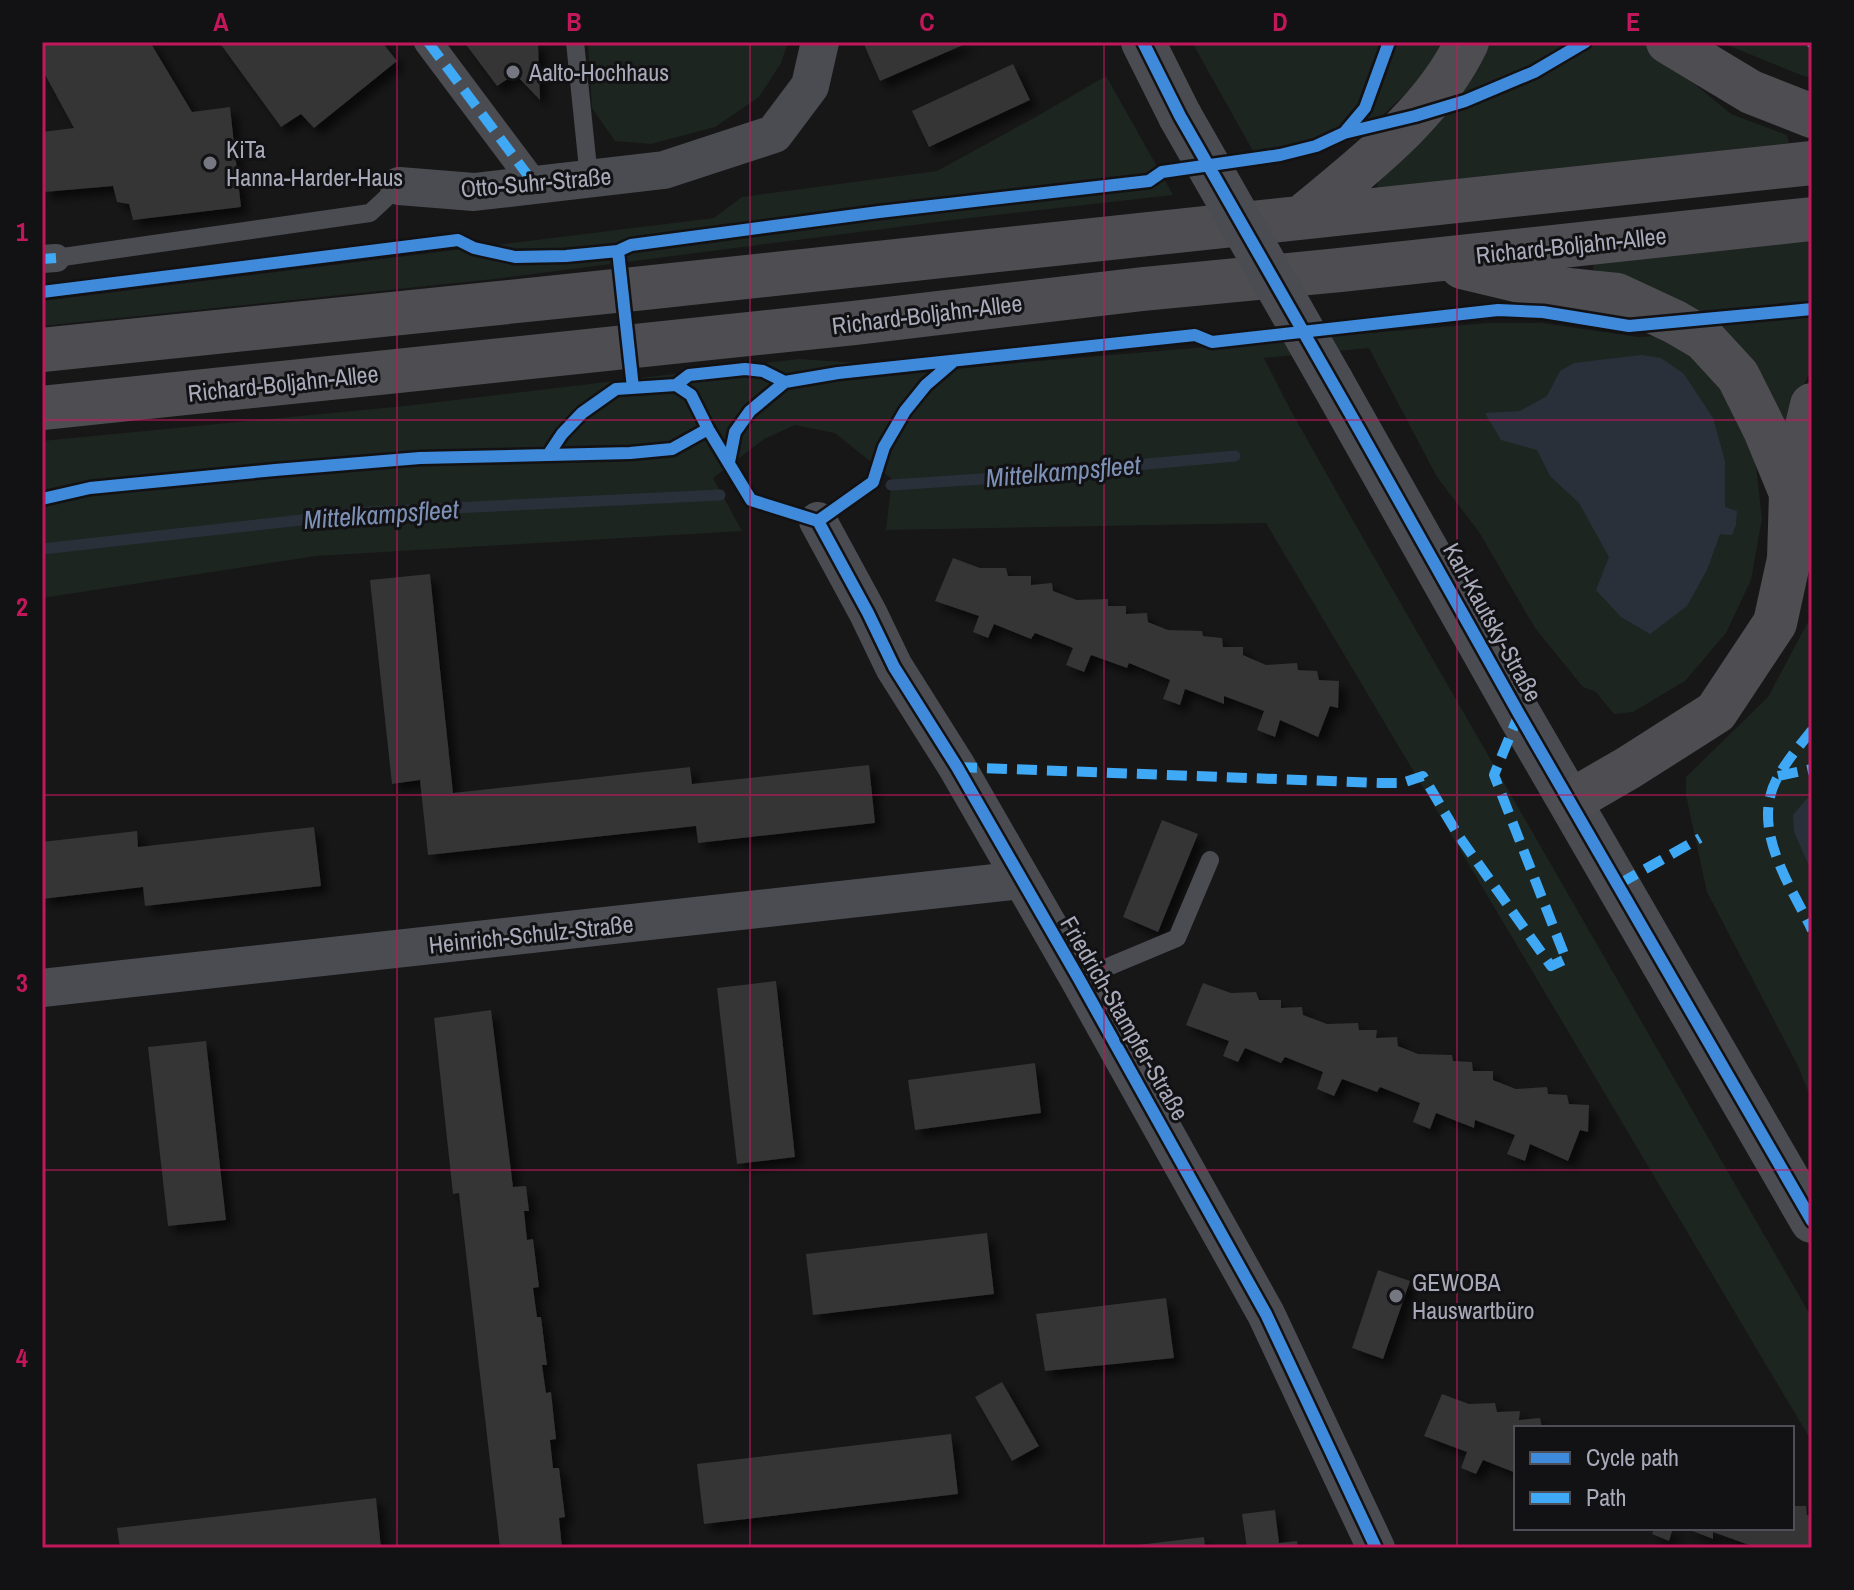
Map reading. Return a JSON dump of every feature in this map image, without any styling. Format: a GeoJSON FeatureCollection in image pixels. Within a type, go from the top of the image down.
{"type":"FeatureCollection","features":[{"type":"Feature","properties":{"kind":"main road"},"geometry":{"type":"LineString","coordinates":[[1303,216],[1415,116],[1455,66],[1467,42]]}},
{"type":"Feature","properties":{"kind":"main road"},"geometry":{"type":"LineString","coordinates":[[1668,42],[1751,92],[1812,116]]}},
{"type":"Feature","properties":{"kind":"main road"},"geometry":{"type":"LineString","coordinates":[[42,350],[1812,163]]}},
{"type":"Feature","properties":{"kind":"main road","name":"Richard-Boljahn-Allee"},"geometry":{"type":"LineString","coordinates":[[42,408],[1812,219]]}},
{"type":"Feature","properties":{"kind":"main road"},"geometry":{"type":"LineString","coordinates":[[1432,260],[1549,288],[1617,295],[1704,339],[1738,376],[1791,493]]}},
{"type":"Feature","properties":{"kind":"main road"},"geometry":{"type":"LineString","coordinates":[[1571,801],[1716,712],[1775,623],[1789,559],[1791,493],[1812,405]]}},
{"type":"Feature","properties":{"kind":"street"},"geometry":{"type":"LineString","coordinates":[[428,42],[535,185]]}},
{"type":"Feature","properties":{"kind":"street","name":"Otto-Suhr-Straße"},"geometry":{"type":"LineString","coordinates":[[399,186],[474,192],[664,170],[774,134],[810,86],[820,42]]}},
{"type":"Feature","properties":{"kind":"street","name":"Karl-Kautsky-Straße"},"geometry":{"type":"LineString","coordinates":[[1143,42],[1180,116],[1519,714],[1812,1221]]}},
{"type":"Feature","properties":{"kind":"street","name":"Friedrich-Stampfer-Straße"},"geometry":{"type":"LineString","coordinates":[[818,521],[894,667],[957,767],[1079,979],[1266,1314],[1376,1548]]}},
{"type":"Feature","properties":{"kind":"street","name":"Heinrich-Schulz-Straße"},"geometry":{"type":"LineString","coordinates":[[42,988],[1021,880]]}},
{"type":"Feature","properties":{"kind":"lane"},"geometry":{"type":"LineString","coordinates":[[575,42],[589,178]]}},
{"type":"Feature","properties":{"kind":"lane","name":"Otto-Suhr-Straße"},"geometry":{"type":"LineString","coordinates":[[49,258],[370,213],[399,186]]}},
{"type":"Feature","properties":{"kind":"lane"},"geometry":{"type":"LineString","coordinates":[[1079,979],[1177,938],[1210,860]]}},
{"type":"Feature","properties":{"kind":"shaded area"},"geometry":{"type":"Polygon","coordinates":[[[588,42],[788,42],[781,63],[759,97],[715,127],[651,144],[615,141],[592,108],[588,42]]]}},
{"type":"Feature","properties":{"kind":"shaded area"},"geometry":{"type":"Polygon","coordinates":[[[1192,42],[1441,42],[1441,61],[1356,140],[1253,151],[1192,42]]]}},
{"type":"Feature","properties":{"kind":"shaded area"},"geometry":{"type":"Polygon","coordinates":[[[1477,42],[1644,42],[1731,114],[1787,135],[1789,143],[1376,190],[1380,175],[1477,42]]]}},
{"type":"Feature","properties":{"kind":"shaded area"},"geometry":{"type":"Polygon","coordinates":[[[1720,42],[1812,42],[1812,78],[1801,75],[1720,42]]]}},
{"type":"Feature","properties":{"kind":"shaded area"},"geometry":{"type":"Polygon","coordinates":[[[1106,76],[1173,195],[494,279],[42,326],[42,301],[714,218],[742,197],[937,171],[1106,76]]]}},
{"type":"Feature","properties":{"kind":"shaded area"},"geometry":{"type":"Polygon","coordinates":[[[1812,239],[1812,369],[1802,388],[1792,455],[1665,295],[1593,269],[1594,261],[1812,239]]]}},
{"type":"Feature","properties":{"kind":"shaded area"},"geometry":{"type":"Polygon","coordinates":[[[1489,323],[1542,323],[1638,337],[1672,335],[1708,367],[1737,409],[1756,465],[1762,519],[1751,580],[1726,633],[1685,681],[1633,712],[1614,714],[1596,692],[1583,687],[1535,628],[1479,532],[1437,477],[1369,348],[1264,358],[1351,517],[1812,1318],[1812,1442],[1266,523],[886,530],[892,479],[835,433],[795,425],[764,439],[713,478],[742,531],[316,556],[42,598],[42,441],[405,406],[799,359],[946,369],[1489,323]]]}},
{"type":"Feature","properties":{"kind":"shaded area"},"geometry":{"type":"Polygon","coordinates":[[[1641,355],[1661,358],[1684,374],[1713,418],[1725,461],[1725,507],[1737,511],[1732,535],[1720,534],[1707,570],[1687,606],[1650,634],[1621,617],[1596,590],[1609,557],[1579,503],[1550,476],[1537,450],[1501,440],[1485,413],[1520,411],[1547,396],[1560,371],[1574,363],[1641,355]]]}},
{"type":"Feature","properties":{"kind":"shaded area"},"geometry":{"type":"Polygon","coordinates":[[[1812,604],[1812,1101],[1799,1068],[1707,892],[1686,795],[1686,777],[1768,697],[1810,618],[1812,604]]]}},
{"type":"Feature","properties":{"kind":"shaded area"},"geometry":{"type":"Polygon","coordinates":[[[1810,795],[1812,872],[1794,832],[1793,815],[1810,795]]]}},
{"type":"Feature","properties":{"kind":"building"},"geometry":{"type":"Polygon","coordinates":[[[42,42],[150,42],[192,112],[230,107],[241,207],[133,220],[129,204],[117,202],[113,186],[44,192],[42,132],[74,128],[42,69],[42,42]]]}},
{"type":"Feature","properties":{"kind":"building"},"geometry":{"type":"Polygon","coordinates":[[[219,42],[382,42],[397,61],[314,128],[301,114],[281,127],[219,42]]]}},
{"type":"Feature","properties":{"kind":"building","name":"Aalto-Hochhaus"},"geometry":{"type":"Polygon","coordinates":[[[464,42],[538,42],[540,100],[515,74],[497,86],[464,42]]]}},
{"type":"Feature","properties":{"kind":"building"},"geometry":{"type":"Polygon","coordinates":[[[863,42],[970,42],[880,81],[863,42]]]}},
{"type":"Feature","properties":{"kind":"building"},"geometry":{"type":"Polygon","coordinates":[[[1013,64],[1030,100],[929,147],[912,111],[1013,64]]]}},
{"type":"Feature","properties":{"kind":"building"},"geometry":{"type":"Polygon","coordinates":[[[953,558],[980,568],[1006,568],[1008,576],[1031,576],[1031,585],[1052,583],[1053,591],[1077,600],[1108,599],[1108,606],[1126,606],[1126,614],[1147,613],[1148,622],[1168,630],[1202,631],[1203,636],[1222,638],[1223,647],[1243,647],[1243,655],[1266,665],[1297,663],[1298,670],[1317,671],[1319,680],[1339,681],[1338,708],[1330,706],[1318,737],[1280,720],[1275,737],[1257,730],[1264,711],[1224,696],[1224,704],[1185,689],[1180,705],[1163,699],[1170,680],[1129,663],[1127,668],[1091,655],[1084,672],[1066,665],[1073,648],[1035,633],[1031,639],[994,624],[988,638],[973,632],[979,616],[935,601],[953,558]]]}},
{"type":"Feature","properties":{"kind":"building"},"geometry":{"type":"Polygon","coordinates":[[[430,574],[453,793],[690,767],[692,784],[869,765],[875,823],[698,843],[696,826],[428,855],[420,780],[392,784],[370,580],[430,574]]]}},
{"type":"Feature","properties":{"kind":"building"},"geometry":{"type":"Polygon","coordinates":[[[1162,820],[1198,834],[1158,932],[1123,917],[1162,820]]]}},
{"type":"Feature","properties":{"kind":"building"},"geometry":{"type":"Polygon","coordinates":[[[314,827],[321,886],[145,906],[143,887],[42,899],[42,842],[137,831],[138,847],[314,827]]]}},
{"type":"Feature","properties":{"kind":"building"},"geometry":{"type":"Polygon","coordinates":[[[776,981],[795,1157],[737,1164],[717,988],[776,981]]]}},
{"type":"Feature","properties":{"kind":"building"},"geometry":{"type":"Polygon","coordinates":[[[1203,983],[1231,993],[1256,992],[1259,1000],[1281,1000],[1281,1008],[1302,1007],[1303,1015],[1327,1024],[1358,1023],[1359,1030],[1377,1030],[1376,1038],[1397,1037],[1398,1046],[1418,1054],[1452,1055],[1453,1061],[1472,1062],[1473,1071],[1493,1071],[1493,1080],[1516,1089],[1547,1087],[1548,1094],[1567,1095],[1569,1104],[1589,1105],[1588,1132],[1580,1130],[1568,1161],[1530,1144],[1525,1161],[1507,1154],[1515,1135],[1475,1120],[1474,1128],[1436,1113],[1430,1129],[1413,1122],[1420,1103],[1380,1087],[1377,1092],[1342,1079],[1334,1096],[1317,1089],[1323,1072],[1285,1057],[1281,1063],[1245,1048],[1238,1062],[1223,1056],[1229,1041],[1186,1025],[1203,983]]]}},
{"type":"Feature","properties":{"kind":"building"},"geometry":{"type":"Polygon","coordinates":[[[491,1010],[513,1187],[526,1186],[529,1211],[524,1211],[527,1240],[533,1239],[539,1287],[533,1288],[537,1317],[541,1317],[547,1365],[542,1365],[546,1393],[551,1392],[556,1439],[550,1440],[553,1468],[559,1468],[565,1517],[559,1518],[562,1548],[500,1548],[459,1193],[453,1194],[434,1018],[491,1010]]]}},
{"type":"Feature","properties":{"kind":"building"},"geometry":{"type":"Polygon","coordinates":[[[206,1041],[226,1220],[168,1226],[148,1047],[206,1041]]]}},
{"type":"Feature","properties":{"kind":"building"},"geometry":{"type":"Polygon","coordinates":[[[1035,1063],[1041,1113],[915,1130],[908,1080],[1035,1063]]]}},
{"type":"Feature","properties":{"kind":"building"},"geometry":{"type":"Polygon","coordinates":[[[987,1233],[994,1294],[813,1315],[806,1254],[987,1233]]]}},
{"type":"Feature","properties":{"kind":"building"},"geometry":{"type":"Polygon","coordinates":[[[1378,1270],[1410,1281],[1383,1359],[1352,1348],[1378,1270]]]}},
{"type":"Feature","properties":{"kind":"building"},"geometry":{"type":"Polygon","coordinates":[[[1166,1298],[1174,1358],[1045,1371],[1036,1314],[1166,1298]]]}},
{"type":"Feature","properties":{"kind":"building"},"geometry":{"type":"Polygon","coordinates":[[[1002,1382],[1039,1446],[1012,1461],[975,1397],[1002,1382]]]}},
{"type":"Feature","properties":{"kind":"building"},"geometry":{"type":"Polygon","coordinates":[[[1442,1394],[1469,1404],[1495,1403],[1497,1412],[1520,1411],[1519,1420],[1540,1418],[1542,1426],[1514,1426],[1514,1472],[1483,1460],[1476,1474],[1461,1468],[1467,1452],[1424,1436],[1442,1394]]]}},
{"type":"Feature","properties":{"kind":"building"},"geometry":{"type":"Polygon","coordinates":[[[951,1434],[958,1494],[704,1524],[697,1464],[951,1434]]]}},
{"type":"Feature","properties":{"kind":"building"},"geometry":{"type":"Polygon","coordinates":[[[376,1498],[381,1548],[120,1548],[117,1528],[376,1498]]]}},
{"type":"Feature","properties":{"kind":"building"},"geometry":{"type":"Polygon","coordinates":[[[1794,1506],[1806,1506],[1807,1515],[1812,1516],[1812,1548],[1752,1548],[1713,1532],[1713,1539],[1690,1530],[1794,1530],[1794,1506]]]}},
{"type":"Feature","properties":{"kind":"building"},"geometry":{"type":"Polygon","coordinates":[[[1275,1510],[1279,1543],[1297,1541],[1298,1548],[1247,1548],[1242,1514],[1275,1510]]]}},
{"type":"Feature","properties":{"kind":"building"},"geometry":{"type":"Polygon","coordinates":[[[1653,1530],[1672,1530],[1669,1541],[1652,1534],[1653,1530]]]}},
{"type":"Feature","properties":{"kind":"building"},"geometry":{"type":"Polygon","coordinates":[[[1204,1537],[1205,1548],[1139,1548],[1138,1545],[1204,1537]]]}},
{"type":"Feature","properties":{"kind":"waterway","name":"Mittelkampsfleet"},"geometry":{"type":"LineString","coordinates":[[891,485],[1235,456]]}},
{"type":"Feature","properties":{"kind":"waterway","name":"Mittelkampsfleet"},"geometry":{"type":"LineString","coordinates":[[42,549],[372,512],[720,495]]}},
{"type":"Feature","properties":{"kind":"marked path"},"geometry":{"type":"LineString","coordinates":[[428,42],[535,185]]}},
{"type":"Feature","properties":{"kind":"marked path"},"geometry":{"type":"LineString","coordinates":[[42,259],[56,258]]}},
{"type":"Feature","properties":{"kind":"marked path"},"geometry":{"type":"LineString","coordinates":[[957,767],[1380,783],[1402,783],[1423,776],[1458,835],[1551,966],[1566,959],[1494,775],[1519,714]]}},
{"type":"Feature","properties":{"kind":"marked path"},"geometry":{"type":"LineString","coordinates":[[1812,730],[1779,775],[1771,794],[1768,814],[1776,854],[1812,930]]}},
{"type":"Feature","properties":{"kind":"marked path"},"geometry":{"type":"LineString","coordinates":[[1778,776],[1812,769]]}},
{"type":"Feature","properties":{"kind":"marked path"},"geometry":{"type":"LineString","coordinates":[[1619,884],[1700,838]]}},
{"type":"Feature","properties":{"kind":"cycle path"},"geometry":{"type":"LineString","coordinates":[[1143,42],[1180,116],[1519,714],[1812,1221]]}},
{"type":"Feature","properties":{"kind":"cycle path"},"geometry":{"type":"LineString","coordinates":[[1344,133],[1365,108],[1389,42]]}},
{"type":"Feature","properties":{"kind":"cycle path"},"geometry":{"type":"LineString","coordinates":[[42,292],[458,240],[474,248],[515,257],[618,251],[631,245],[879,212],[1149,181],[1162,172],[1280,155],[1316,146],[1344,133],[1465,101],[1534,72],[1585,42]]}},
{"type":"Feature","properties":{"kind":"cycle path"},"geometry":{"type":"LineString","coordinates":[[618,251],[633,388]]}},
{"type":"Feature","properties":{"kind":"cycle path"},"geometry":{"type":"LineString","coordinates":[[729,462],[735,432],[750,411],[785,382],[838,373],[1195,335],[1212,342],[1498,310],[1543,312],[1629,326],[1812,309]]}},
{"type":"Feature","properties":{"kind":"cycle path"},"geometry":{"type":"LineString","coordinates":[[818,521],[873,482],[884,447],[905,411],[926,385],[954,361]]}},
{"type":"Feature","properties":{"kind":"cycle path"},"geometry":{"type":"LineString","coordinates":[[42,499],[90,488],[275,470],[420,458],[548,455],[582,413],[616,389],[676,385],[689,375],[745,369],[763,371],[785,382]]}},
{"type":"Feature","properties":{"kind":"cycle path"},"geometry":{"type":"LineString","coordinates":[[676,385],[691,395],[751,500],[818,521]]}},
{"type":"Feature","properties":{"kind":"cycle path"},"geometry":{"type":"LineString","coordinates":[[548,455],[672,449],[708,429]]}},
{"type":"Feature","properties":{"kind":"cycle path"},"geometry":{"type":"LineString","coordinates":[[818,521],[894,667],[957,767],[1079,979],[1266,1314],[1376,1548]]}},
{"type":"Feature","properties":{"kind":"place","name":"Aalto-Hochhaus"},"geometry":{"type":"Point","coordinates":[513,72]}},
{"type":"Feature","properties":{"kind":"place","name":"KiTa Hanna-Harder-Haus"},"geometry":{"type":"Point","coordinates":[210,163]}},
{"type":"Feature","properties":{"kind":"place","name":"GEWOBA Hauswartbüro"},"geometry":{"type":"Point","coordinates":[1396,1296]}}]}
